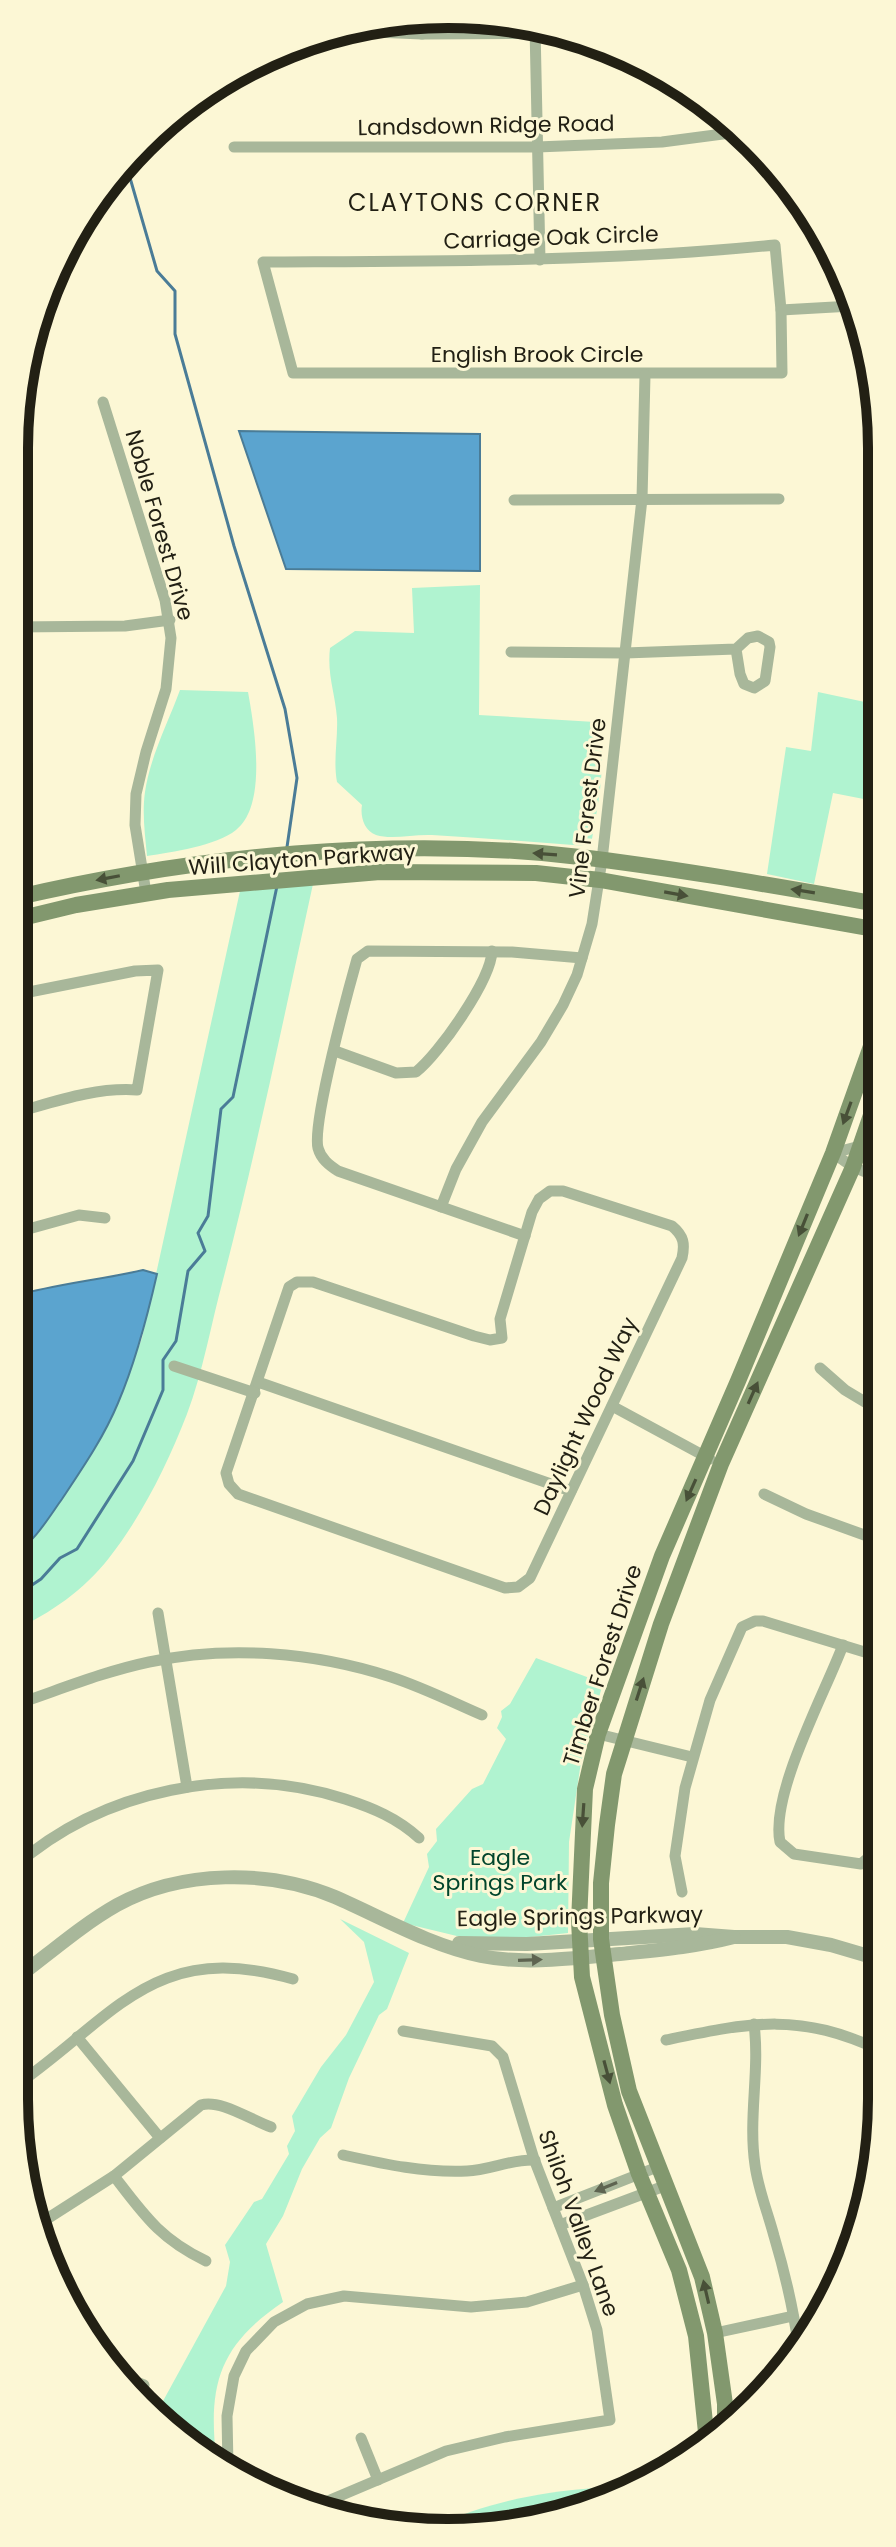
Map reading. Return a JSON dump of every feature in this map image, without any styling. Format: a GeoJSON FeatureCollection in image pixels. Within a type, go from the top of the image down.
{"type":"FeatureCollection","features":[{"type":"Feature","properties":{"kind":"main road","name":"Will Clayton Parkway"},"geometry":{"type":"LineString","coordinates":[[28,895],[142,872],[268,856],[385,850],[508,852],[602,860],[738,879],[868,902]]}},
{"type":"Feature","properties":{"kind":"main road"},"geometry":{"type":"LineString","coordinates":[[385,850],[385,872]]}},
{"type":"Feature","properties":{"kind":"main road","name":"Will Clayton Parkway"},"geometry":{"type":"LineString","coordinates":[[28,917],[146,893],[262,882],[385,872],[540,873],[600,880],[868,928]]}},
{"type":"Feature","properties":{"kind":"main road","name":"Timber Forest Drive"},"geometry":{"type":"LineString","coordinates":[[725,2415],[715,2333],[702,2277],[629,2091],[612,2015],[601,1939],[601,1883],[607,1825],[614,1774],[713,1460],[833,1153],[868,1055]]}},
{"type":"Feature","properties":{"kind":"main road","name":"Timber Forest Drive"},"geometry":{"type":"LineString","coordinates":[[706,2431],[696,2336],[679,2270],[639,2174],[615,2105],[582,1977],[580,1870],[585,1789],[598,1734],[662,1556],[713,1460],[853,1167],[868,1123]]}},
{"type":"Feature","properties":{"kind":"street"},"geometry":{"type":"LineString","coordinates":[[422,29],[422,34]]}},
{"type":"Feature","properties":{"kind":"street"},"geometry":{"type":"LineString","coordinates":[[389,33],[502,32]]}},
{"type":"Feature","properties":{"kind":"street"},"geometry":{"type":"LineString","coordinates":[[535,37],[540,260]]}},
{"type":"Feature","properties":{"kind":"street","name":"Landsdown Ridge Road"},"geometry":{"type":"LineString","coordinates":[[234,147],[537,147],[662,142],[727,134]]}},
{"type":"Feature","properties":{"kind":"street","name":"Carriage Oak Circle"},"geometry":{"type":"LineString","coordinates":[[293,373],[263,262],[540,260],[629,257],[775,245],[781,310]]}},
{"type":"Feature","properties":{"kind":"street"},"geometry":{"type":"LineString","coordinates":[[781,310],[843,306]]}},
{"type":"Feature","properties":{"kind":"street","name":"English Brook Circle"},"geometry":{"type":"LineString","coordinates":[[293,373],[782,373],[781,310]]}},
{"type":"Feature","properties":{"kind":"street","name":"Vine Forest Drive"},"geometry":{"type":"LineString","coordinates":[[441,1207],[467,1148],[563,1005],[592,924],[600,880],[642,499],[645,375]]}},
{"type":"Feature","properties":{"kind":"street","name":"Noble Forest Drive"},"geometry":{"type":"LineString","coordinates":[[103,402],[170,620],[171,657],[166,689],[136,794],[135,825],[146,893]]}},
{"type":"Feature","properties":{"kind":"street"},"geometry":{"type":"LineString","coordinates":[[514,500],[779,499]]}},
{"type":"Feature","properties":{"kind":"street"},"geometry":{"type":"LineString","coordinates":[[28,627],[125,626],[170,620]]}},
{"type":"Feature","properties":{"kind":"street"},"geometry":{"type":"LineString","coordinates":[[511,652],[625,653],[736,649],[753,636],[769,642],[765,681],[761,685],[754,688],[744,684],[736,649]]}},
{"type":"Feature","properties":{"kind":"street"},"geometry":{"type":"LineString","coordinates":[[256,1388],[286,1291],[297,1282],[313,1282],[484,1339],[502,1338],[500,1319],[525,1236],[349,1176],[329,1165],[318,1147],[318,1126],[355,967],[361,955],[375,949],[492,951],[582,958]]}},
{"type":"Feature","properties":{"kind":"street"},"geometry":{"type":"LineString","coordinates":[[335,1051],[396,1073],[409,1073],[421,1068],[465,1011],[485,979],[492,951]]}},
{"type":"Feature","properties":{"kind":"street"},"geometry":{"type":"LineString","coordinates":[[28,992],[135,971],[158,970],[137,1090],[118,1089],[78,1096],[28,1109]]}},
{"type":"Feature","properties":{"kind":"street"},"geometry":{"type":"LineString","coordinates":[[833,1153],[860,1146],[868,1149]]}},
{"type":"Feature","properties":{"kind":"street"},"geometry":{"type":"LineString","coordinates":[[833,1153],[868,1173]]}},
{"type":"Feature","properties":{"kind":"street","name":"Daylight Wood Way"},"geometry":{"type":"LineString","coordinates":[[256,1388],[226,1473],[229,1484],[238,1494],[505,1588],[518,1587],[530,1578],[682,1258],[685,1244],[672,1226],[563,1191],[550,1191],[539,1199],[525,1236]]}},
{"type":"Feature","properties":{"kind":"street"},"geometry":{"type":"LineString","coordinates":[[28,1229],[79,1215],[105,1218]]}},
{"type":"Feature","properties":{"kind":"street"},"geometry":{"type":"LineString","coordinates":[[174,1366],[256,1388],[571,1491]]}},
{"type":"Feature","properties":{"kind":"street"},"geometry":{"type":"LineString","coordinates":[[820,1368],[845,1390],[868,1404]]}},
{"type":"Feature","properties":{"kind":"street"},"geometry":{"type":"LineString","coordinates":[[612,1406],[713,1460]]}},
{"type":"Feature","properties":{"kind":"street"},"geometry":{"type":"LineString","coordinates":[[764,1494],[806,1514],[868,1536]]}},
{"type":"Feature","properties":{"kind":"street"},"geometry":{"type":"LineString","coordinates":[[158,1613],[187,1787]]}},
{"type":"Feature","properties":{"kind":"street"},"geometry":{"type":"LineString","coordinates":[[682,1892],[675,1856],[685,1788],[720,1673],[738,1632],[748,1623],[763,1621],[868,1653]]}},
{"type":"Feature","properties":{"kind":"street"},"geometry":{"type":"LineString","coordinates":[[843,1645],[788,1782],[778,1833],[785,1849],[794,1854],[861,1864],[868,1858]]}},
{"type":"Feature","properties":{"kind":"street"},"geometry":{"type":"LineString","coordinates":[[28,1700],[94,1676],[165,1659],[243,1653],[331,1662],[393,1678],[482,1715]]}},
{"type":"Feature","properties":{"kind":"street"},"geometry":{"type":"LineString","coordinates":[[598,1734],[692,1757]]}},
{"type":"Feature","properties":{"kind":"street"},"geometry":{"type":"LineString","coordinates":[[28,1857],[71,1827],[112,1807],[187,1787],[243,1783],[306,1788],[384,1813],[403,1823],[419,1838]]}},
{"type":"Feature","properties":{"kind":"street","name":"Eagle Springs Parkway"},"geometry":{"type":"LineString","coordinates":[[28,1969],[119,1904],[180,1883],[209,1878],[259,1879],[307,1887],[427,1939],[502,1960],[581,1958],[695,1947],[734,1937]]}},
{"type":"Feature","properties":{"kind":"street","name":"Eagle Springs Parkway"},"geometry":{"type":"LineString","coordinates":[[427,1939],[477,1945],[676,1933],[787,1937],[868,1956]]}},
{"type":"Feature","properties":{"kind":"street"},"geometry":{"type":"LineString","coordinates":[[28,2076],[128,1997],[151,1983],[175,1974],[230,1967],[259,1969],[293,1979]]}},
{"type":"Feature","properties":{"kind":"street"},"geometry":{"type":"LineString","coordinates":[[754,2024],[756,2063],[751,2100],[751,2140],[755,2170],[783,2264],[796,2333]]}},
{"type":"Feature","properties":{"kind":"street"},"geometry":{"type":"LineString","coordinates":[[666,2040],[754,2024],[797,2024],[824,2028],[868,2044]]}},
{"type":"Feature","properties":{"kind":"street","name":"Shiloh Valley Lane"},"geometry":{"type":"LineString","coordinates":[[378,2480],[418,2461],[474,2443],[610,2420],[597,2330],[535,2160],[503,2057],[492,2046],[403,2031]]}},
{"type":"Feature","properties":{"kind":"street"},"geometry":{"type":"LineString","coordinates":[[77,2037],[160,2138]]}},
{"type":"Feature","properties":{"kind":"street"},"geometry":{"type":"LineString","coordinates":[[46,2220],[114,2176],[201,2105],[217,2103],[271,2127]]}},
{"type":"Feature","properties":{"kind":"street"},"geometry":{"type":"LineString","coordinates":[[343,2155],[422,2171],[467,2171],[535,2160]]}},
{"type":"Feature","properties":{"kind":"street"},"geometry":{"type":"LineString","coordinates":[[553,2208],[660,2166]]}},
{"type":"Feature","properties":{"kind":"street"},"geometry":{"type":"LineString","coordinates":[[114,2176],[161,2234],[181,2249],[206,2261]]}},
{"type":"Feature","properties":{"kind":"street"},"geometry":{"type":"LineString","coordinates":[[560,2225],[667,2185]]}},
{"type":"Feature","properties":{"kind":"street"},"geometry":{"type":"LineString","coordinates":[[228,2456],[227,2416],[234,2376],[246,2351],[274,2322],[307,2304],[344,2296],[471,2307],[527,2302],[583,2285]]}},
{"type":"Feature","properties":{"kind":"street"},"geometry":{"type":"LineString","coordinates":[[715,2333],[793,2316]]}},
{"type":"Feature","properties":{"kind":"street"},"geometry":{"type":"LineString","coordinates":[[139,2383],[144,2385]]}},
{"type":"Feature","properties":{"kind":"street"},"geometry":{"type":"LineString","coordinates":[[327,2501],[378,2480],[361,2438]]}},
{"type":"Feature","properties":{"kind":"green space"},"geometry":{"type":"Polygon","coordinates":[[[480,585],[479,715],[595,722],[601,750],[601,780],[592,839],[586,846],[432,835],[376,835],[364,823],[362,805],[337,782],[337,718],[330,675],[330,648],[355,631],[414,633],[412,588],[480,585]]]}},
{"type":"Feature","properties":{"kind":"green space"},"geometry":{"type":"Polygon","coordinates":[[[180,690],[248,692],[256,764],[252,803],[246,818],[227,836],[193,848],[147,856],[144,808],[147,779],[180,690]]]}},
{"type":"Feature","properties":{"kind":"green space"},"geometry":{"type":"Polygon","coordinates":[[[818,692],[868,703],[868,800],[833,793],[814,884],[767,874],[786,747],[811,751],[818,692]]]}},
{"type":"Feature","properties":{"kind":"green space"},"geometry":{"type":"Polygon","coordinates":[[[313,884],[247,1181],[193,1398],[153,1489],[109,1558],[66,1600],[28,1623],[28,1542],[48,1519],[84,1466],[117,1406],[142,1338],[240,891],[313,884]]]}},
{"type":"Feature","properties":{"kind":"green space","name":"Eagle Springs Park"},"geometry":{"type":"Polygon","coordinates":[[[536,1658],[603,1683],[581,1762],[569,1842],[568,1933],[522,1938],[461,1937],[403,1923],[429,1867],[427,1854],[437,1841],[436,1829],[472,1789],[483,1784],[506,1739],[497,1728],[501,1711],[510,1704],[536,1658]]]}},
{"type":"Feature","properties":{"kind":"green space"},"geometry":{"type":"Polygon","coordinates":[[[340,1919],[409,1953],[387,2009],[379,2015],[349,2078],[331,2128],[320,2138],[302,2169],[283,2216],[266,2244],[283,2302],[245,2334],[223,2368],[214,2408],[215,2448],[161,2405],[226,2286],[230,2262],[225,2245],[254,2202],[262,2199],[289,2154],[287,2146],[295,2131],[292,2116],[321,2067],[346,2035],[374,1982],[364,1942],[340,1919]]]}},
{"type":"Feature","properties":{"kind":"green space"},"geometry":{"type":"Polygon","coordinates":[[[606,2488],[530,2511],[454,2519],[513,2500],[553,2492],[606,2488]]]}},
{"type":"Feature","properties":{"kind":"water"},"geometry":{"type":"Polygon","coordinates":[[[239,431],[480,434],[480,571],[286,569],[239,431]]]}},
{"type":"Feature","properties":{"kind":"water"},"geometry":{"type":"Polygon","coordinates":[[[143,1270],[157,1274],[136,1355],[112,1416],[70,1488],[28,1543],[28,1292],[143,1270]]]}},
{"type":"Feature","properties":{"kind":"waterway"},"geometry":{"type":"LineString","coordinates":[[129,175],[157,271],[175,291],[175,334],[234,546],[285,709],[297,778],[287,847]]}},
{"type":"Feature","properties":{"kind":"waterway"},"geometry":{"type":"LineString","coordinates":[[28,1588],[41,1579],[60,1558],[77,1549],[133,1461],[163,1390],[163,1360],[176,1341],[188,1271],[205,1251],[198,1233],[208,1216],[221,1109],[233,1097],[277,886]]}},
{"type":"Feature","properties":{"kind":"district","name":"CLAYTONS CORNER"},"geometry":{"type":"Point","coordinates":[475,203]}}]}
